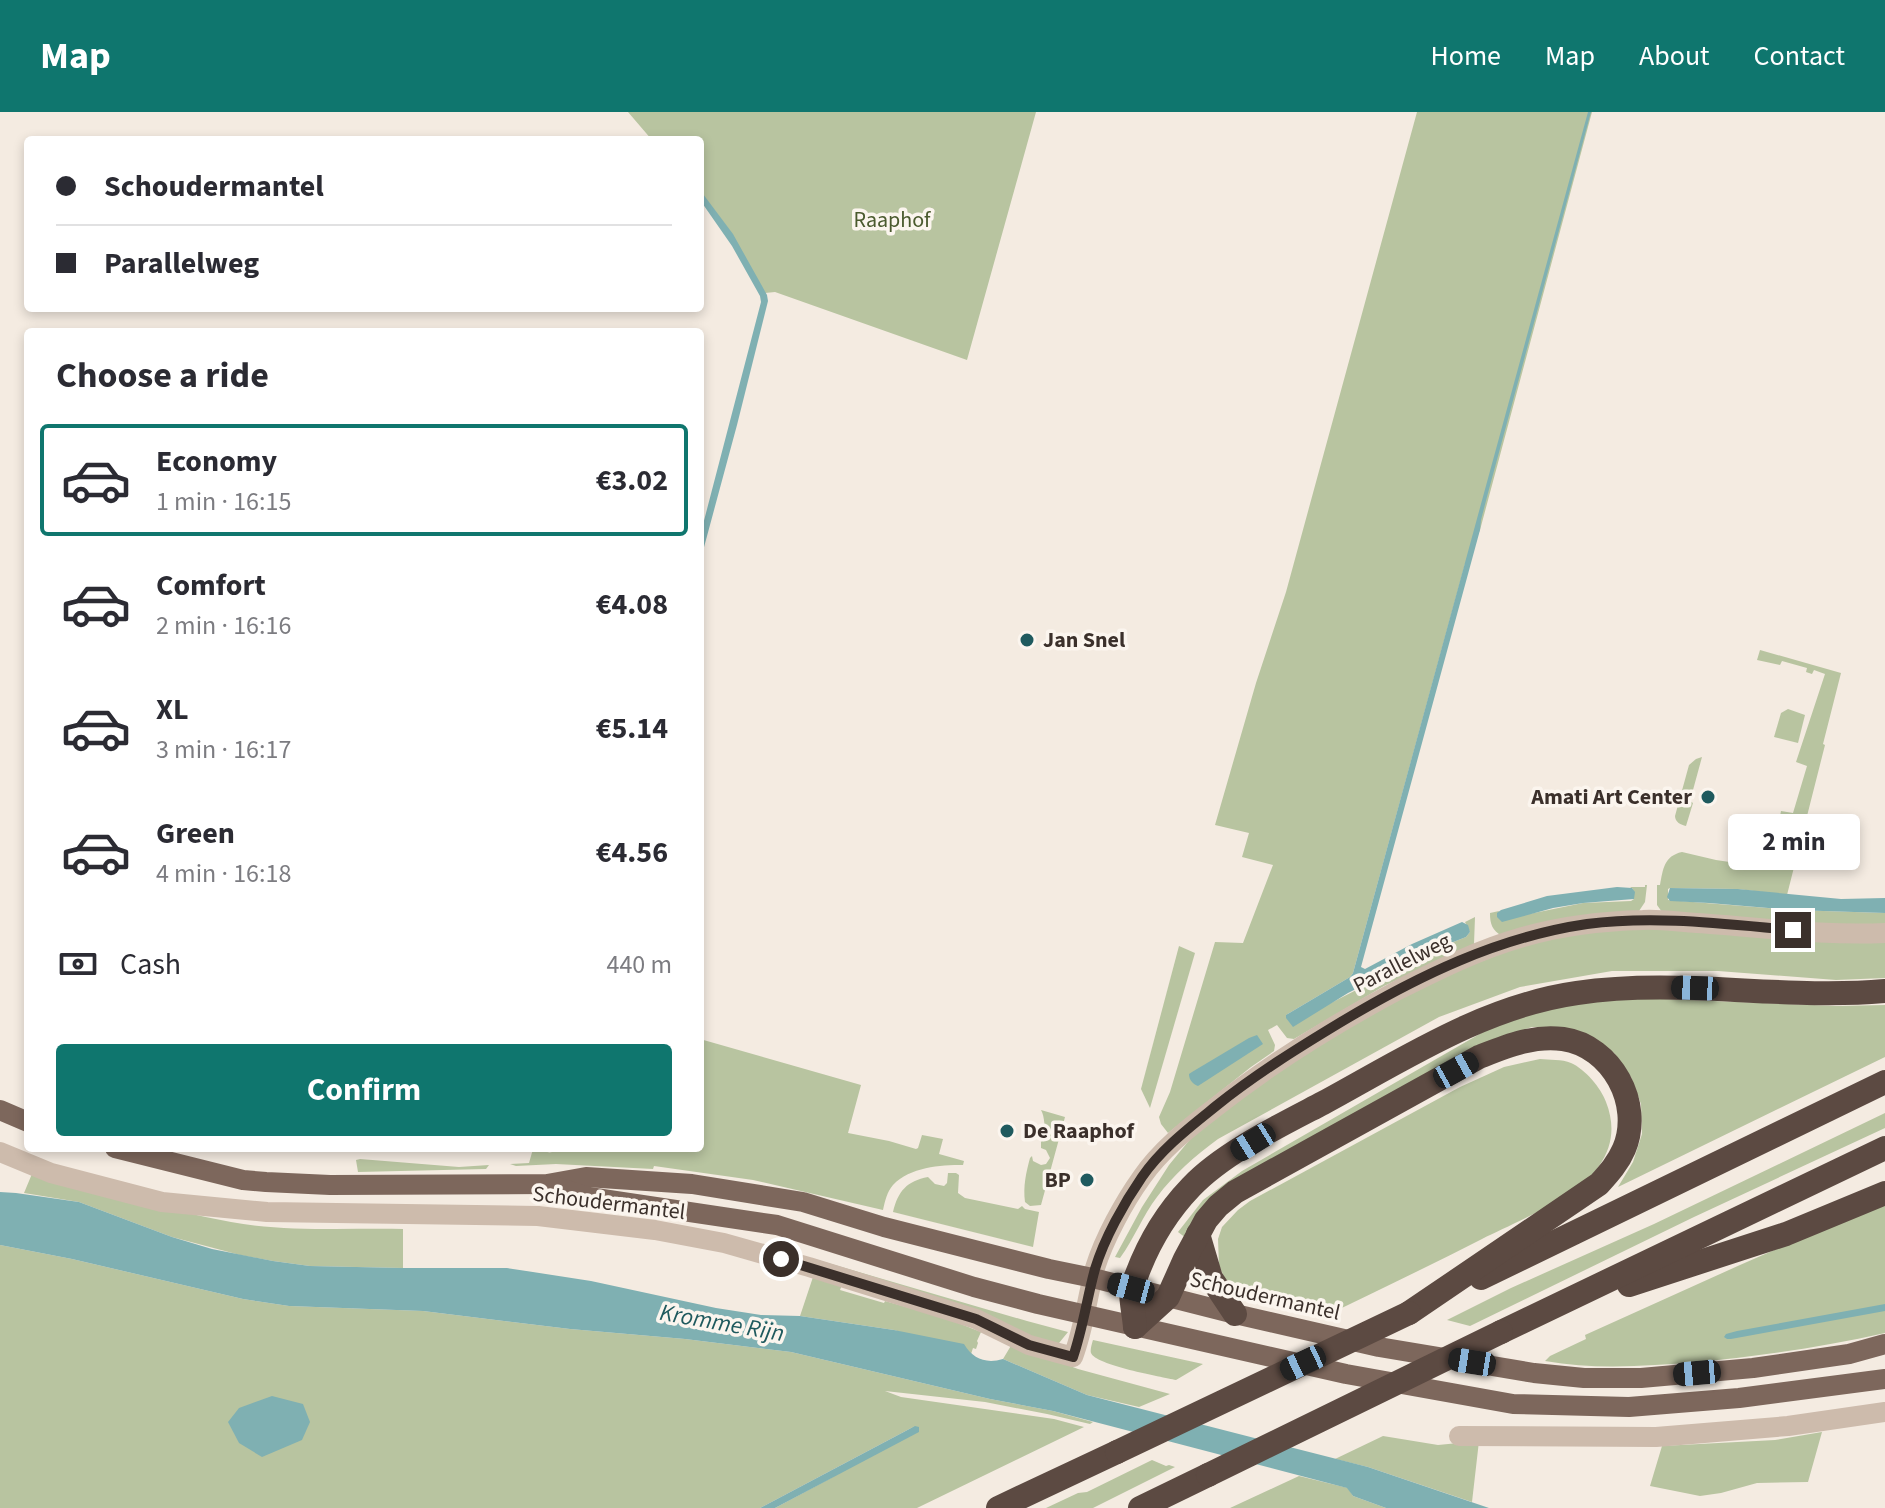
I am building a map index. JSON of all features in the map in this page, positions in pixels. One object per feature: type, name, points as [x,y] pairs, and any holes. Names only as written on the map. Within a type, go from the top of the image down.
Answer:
[{"type":"highway","points":[[1135,1327],[1131,1288],[1151,1243],[1172,1209],[1192,1186],[1214,1167],[1272,1130],[1484,1019],[1522,1005],[1575,993],[1616,989],[1885,991]]},
{"type":"highway","points":[[1135,1327],[1168,1297],[1198,1234],[1218,1206],[1235,1192],[1479,1057],[1523,1040],[1563,1039],[1582,1044],[1598,1053],[1624,1088],[1629,1110],[1625,1147],[1616,1165],[1599,1184],[1409,1313]]},
{"type":"highway","points":[[998,1508],[1885,1082]]},
{"type":"highway","points":[[1140,1508],[1885,1148]]},
{"type":"highway","points":[[1546,1311],[1786,1234],[1885,1193]]},
{"type":"highway","points":[[1198,1234],[1211,1278],[1235,1314]]},
{"type":"main road","points":[[0,1110],[24,1120]]},
{"type":"main road","name":"Schoudermantel","points":[[131,1152],[243,1180],[266,1182],[330,1185],[547,1184],[586,1177],[692,1184],[803,1202],[884,1227],[1049,1269],[1379,1347],[1534,1373],[1584,1378],[1641,1378],[1753,1368],[1849,1354],[1885,1344]]},
{"type":"main road","name":"Schoudermantel","points":[[547,1184],[589,1197],[777,1225],[974,1287],[1135,1327],[1346,1374],[1513,1404],[1629,1407],[1739,1398],[1885,1379]]},
{"type":"street","name":"Parallelweg","points":[[1085,1314],[1101,1252],[1143,1176],[1165,1150],[1246,1082],[1289,1053],[1373,1003],[1450,963],[1525,936],[1588,924],[1645,919],[1823,933],[1885,933]]},
{"type":"street","name":"Schoudermantel","points":[[0,1152],[51,1173],[162,1202],[267,1212],[538,1216],[655,1230],[724,1243],[976,1319],[1029,1345],[1073,1357],[1085,1314]]},
{"type":"street","points":[[266,1182],[267,1212]]},
{"type":"street","points":[[1459,1436],[1656,1437],[1788,1426],[1885,1412]]},
{"type":"green space","name":"Raaphof","points":[[628,112],[1036,112],[967,360],[775,292],[765,293],[704,203],[704,136],[649,136]]},
{"type":"green space","points":[[1417,112],[1592,112],[1480,530],[1465,564],[1353,973],[1286,1015],[1327,1005],[1438,948],[1466,937],[1470,932],[1465,922],[1475,917],[1474,944],[1384,986],[1294,1039],[1287,1038],[1277,1025],[1268,1030],[1275,1045],[1274,1051],[1168,1133],[1159,1117],[1170,1092],[1215,942],[1243,943],[1273,865],[1242,857],[1249,833],[1215,825],[1286,592]]},
{"type":"green space","points":[[1760,650],[1841,673],[1787,895],[1738,889],[1670,888],[1668,900],[1792,910],[1885,913],[1885,927],[1846,928],[1662,912],[1657,905],[1657,885],[1660,885],[1665,864],[1682,852],[1777,869],[1791,820],[1780,816],[1781,811],[1793,813],[1807,766],[1796,762],[1825,674],[1814,670],[1812,674],[1806,672],[1807,668],[1782,661],[1780,665],[1757,660]]},
{"type":"green space","points":[[1788,709],[1805,715],[1798,743],[1774,737],[1781,713]]},
{"type":"green space","points":[[1702,757],[1686,826],[1679,823],[1675,816],[1689,765]]},
{"type":"green space","points":[[1645,885],[1645,902],[1639,911],[1502,936],[1491,924],[1490,913],[1499,911],[1497,917],[1583,903],[1631,901],[1634,899],[1630,887]]},
{"type":"green space","points":[[1630,928],[1885,941],[1885,978],[1836,980],[1718,971],[1612,971],[1520,987],[1439,1017],[1218,1139],[1170,1181],[1152,1204],[1120,1258],[1115,1257],[1169,1165],[1196,1132],[1302,1054],[1431,981],[1521,946],[1576,933]]},
{"type":"green space","points":[[1179,946],[1195,953],[1150,1108],[1141,1089]]},
{"type":"green space","points":[[1615,997],[1836,1006],[1885,1005],[1885,1057],[1618,1187],[1633,1162],[1642,1134],[1641,1104],[1631,1077],[1614,1053],[1562,1027],[1532,1027],[1495,1039],[1361,1116],[1186,1238],[1178,1232],[1203,1200],[1242,1171],[1497,1024],[1529,1012]]},
{"type":"green space","points":[[704,1040],[861,1085],[848,1133],[916,1149],[922,1135],[943,1139],[939,1154],[964,1161],[963,1165],[935,1167],[908,1174],[891,1188],[883,1210],[753,1180],[654,1166],[653,1169],[510,1164],[529,1163],[532,1152],[552,1153],[550,1152],[704,1152]]},
{"type":"green space","points":[[1540,1059],[1560,1060],[1582,1070],[1600,1091],[1609,1111],[1611,1135],[1607,1151],[1599,1166],[1577,1188],[1528,1217],[1323,1317],[1241,1296],[1229,1287],[1219,1266],[1218,1239],[1222,1227],[1250,1201],[1460,1087],[1504,1067]]},
{"type":"green space","points":[[1041,1110],[1065,1117],[1041,1205],[1030,1206],[1025,1202],[1024,1190],[1030,1158],[1032,1156],[1033,1161],[1041,1165],[1050,1158],[1041,1148],[1046,1135]]},
{"type":"green space","points":[[1885,1113],[1885,1128],[1470,1326],[1447,1320],[1654,1224]]},
{"type":"green space","points":[[356,1160],[459,1167],[489,1165],[486,1169],[358,1172]]},
{"type":"green space","points":[[34,1169],[156,1205],[231,1222],[294,1228],[403,1229],[403,1268],[310,1266],[240,1255],[172,1237],[79,1202],[24,1193]]},
{"type":"green space","points":[[948,1173],[959,1175],[958,1193],[965,1198],[1018,1209],[1022,1206],[1039,1212],[1033,1247],[893,1212],[898,1198],[909,1184],[928,1177],[935,1184],[944,1186]]},
{"type":"green space","points":[[1885,1202],[1885,1333],[1838,1343],[1697,1362],[1602,1366],[1545,1361],[1586,1339],[1585,1335]]},
{"type":"green space","points":[[0,1245],[243,1299],[289,1306],[423,1311],[791,1352],[1093,1422],[1090,1424],[985,1402],[885,1391],[901,1397],[1054,1419],[1084,1427],[917,1508],[775,1508],[831,1478],[915,1426],[760,1508],[0,1508]]},
{"type":"green space","points":[[773,1247],[1068,1332],[1059,1343],[1051,1344]]},
{"type":"green space","points":[[814,1274],[842,1285],[840,1290],[948,1319],[981,1332],[976,1349],[973,1348],[971,1354],[894,1330],[800,1316]]},
{"type":"green space","points":[[1093,1340],[1203,1364],[1176,1380],[1104,1362],[1091,1353]]},
{"type":"green space","points":[[1012,1344],[1078,1369],[1170,1394],[1139,1407],[1087,1395],[1003,1359]]},
{"type":"green space","points":[[1822,1432],[1808,1482],[1757,1483],[1700,1496],[1650,1486],[1662,1446],[1775,1440]]},
{"type":"green space","points":[[1383,1436],[1438,1445],[1479,1441],[1472,1502],[1335,1459]]},
{"type":"green space","points":[[1152,1460],[1175,1467],[1093,1508],[1046,1508],[1087,1492]]},
{"type":"green space","points":[[1299,1476],[1348,1488],[1353,1496],[1386,1508],[1230,1508]]},
{"type":"water","points":[[1588,112],[1591,112],[1361,967],[1365,969],[1462,922],[1468,925],[1470,932],[1466,937],[1348,993],[1293,1027],[1286,1015],[1353,973]]},
{"type":"water","points":[[704,195],[733,234],[768,301],[704,547],[704,521],[761,302],[732,246],[704,206]]},
{"type":"water","points":[[1617,887],[1632,888],[1634,899],[1553,908],[1502,922],[1497,917],[1501,910],[1547,896]]},
{"type":"water","points":[[1670,888],[1738,889],[1841,899],[1885,898],[1885,913],[1670,901],[1667,897]]},
{"type":"water","points":[[1257,1035],[1263,1044],[1198,1086],[1192,1082],[1189,1074]]},
{"type":"water","name":"Kromme Rijn","points":[[0,1192],[79,1202],[172,1237],[212,1249],[273,1261],[310,1266],[507,1268],[591,1281],[716,1308],[761,1315],[800,1316],[964,1344],[980,1359],[1003,1359],[1087,1395],[1368,1467],[1489,1508],[1386,1508],[1353,1496],[1347,1488],[1053,1411],[791,1352],[423,1311],[289,1306],[243,1299],[0,1245]]},
{"type":"water","points":[[1885,1304],[1885,1311],[1731,1339],[1724,1337],[1737,1331]]},
{"type":"water","points":[[272,1396],[303,1404],[310,1422],[302,1440],[262,1457],[239,1443],[228,1422],[239,1408]]},
{"type":"water","points":[[915,1426],[919,1427],[919,1432],[775,1508],[760,1508]]},
{"type":"place","name":"Jan Snel","points":[[1027,640]]},
{"type":"place","name":"Amati Art Center","points":[[1708,797]]},
{"type":"place","name":"De Raaphof","points":[[1007,1131]]},
{"type":"place","name":"BP","points":[[1087,1180]]},
{"type":"route","points":[[781,1259],[976,1319],[1029,1345],[1073,1357],[1101,1252],[1143,1176],[1165,1150],[1246,1082],[1373,1003],[1450,963],[1487,949],[1525,936],[1588,924],[1645,919],[1793,930]]}]
